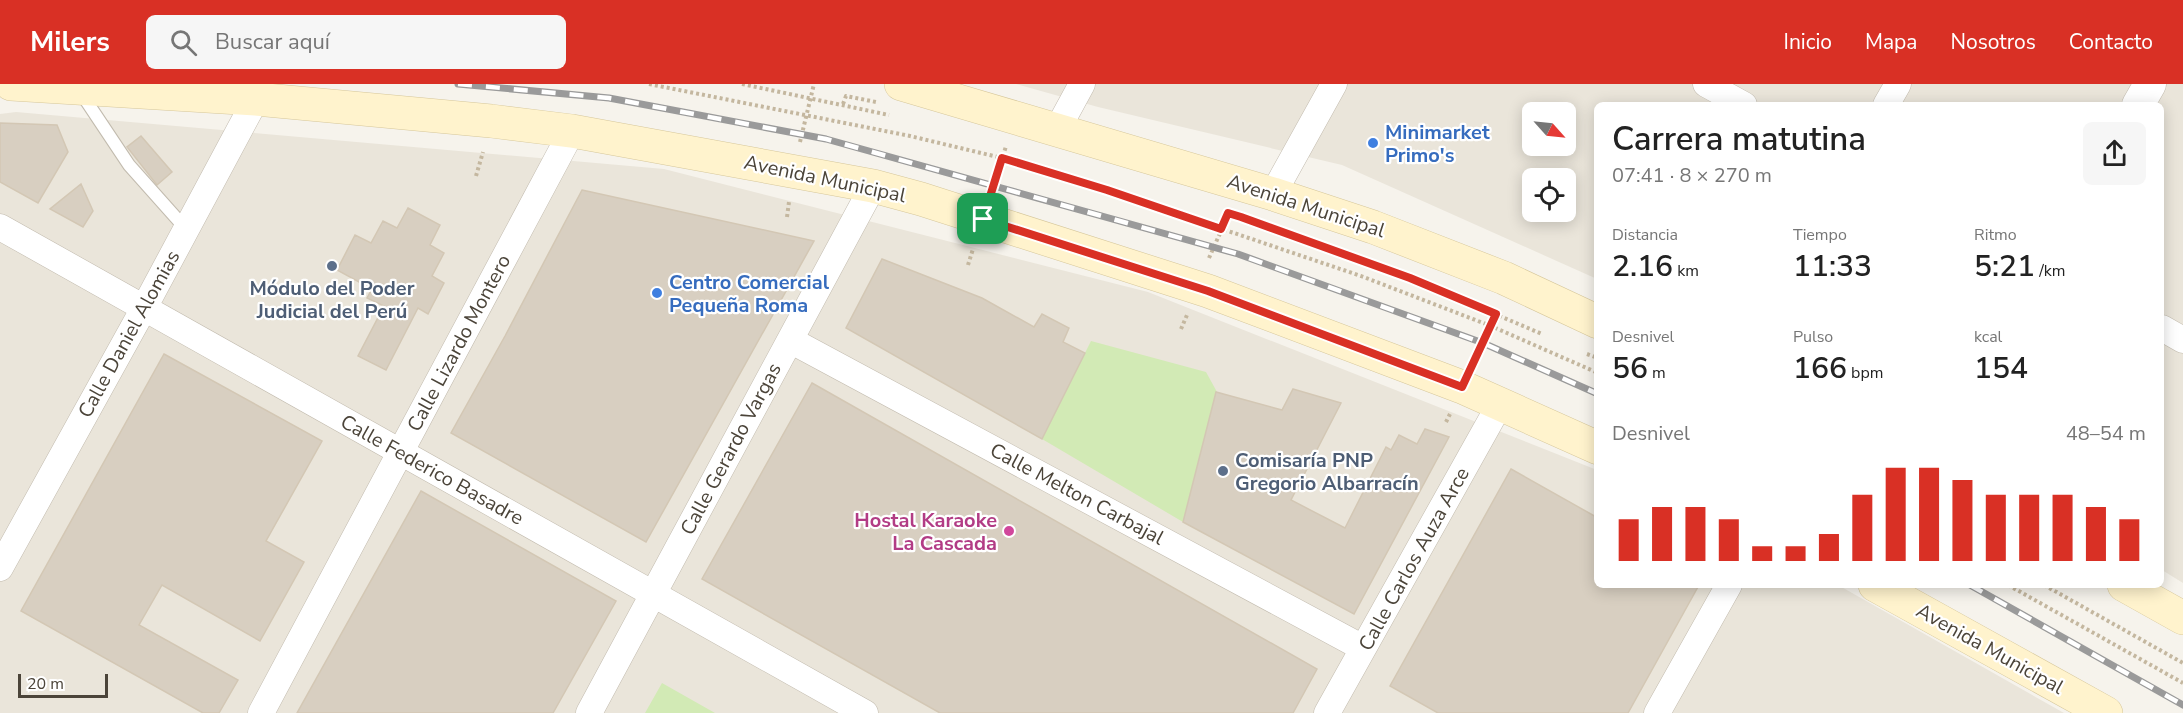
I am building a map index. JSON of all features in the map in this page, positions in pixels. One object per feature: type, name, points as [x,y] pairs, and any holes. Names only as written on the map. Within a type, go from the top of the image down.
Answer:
[{"type":"main road","name":"Avenida Municipal","points":[[11,84],[256,99],[480,120],[572,131],[873,186],[1197,288],[1462,387],[1594,446]]},
{"type":"main road","name":"Avenida Municipal","points":[[901,84],[1057,130],[1235,204],[1273,194],[1373,226],[1512,282],[1594,320]]},
{"type":"main road","name":"Avenida Municipal","points":[[1880,588],[2106,713]]},
{"type":"main road","points":[[2129,588],[2183,618]]},
{"type":"street","points":[[1057,130],[1083,84]]},
{"type":"street","points":[[1273,194],[1334,84]]},
{"type":"street","points":[[1706,84],[1739,102]]},
{"type":"street","points":[[1888,102],[1898,84]]},
{"type":"street","points":[[2140,102],[2150,84]]},
{"type":"street","name":"Calle Daniel Alomias","points":[[0,568],[144,308],[256,99]]},
{"type":"street","name":"Calle Lizardo Montero","points":[[261,713],[572,131]]},
{"type":"street","name":"Calle Gerardo Vargas","points":[[589,713],[873,186]]},
{"type":"street","name":"Calle Federico Basadre","points":[[0,227],[865,713]]},
{"type":"street","points":[[2164,329],[2183,340]]},
{"type":"street","name":"Calle Melton Carbajal","points":[[790,340],[1363,648]]},
{"type":"street","name":"Calle Carlos Auza Arce","points":[[1327,713],[1500,404]]},
{"type":"street","points":[[1657,713],[1727,588]]},
{"type":"lane","points":[[78,89],[129,165],[186,229]]},
{"type":"path","points":[[649,84],[910,136],[1002,158],[1107,190],[1360,276],[1491,326],[1594,372]]},
{"type":"path","points":[[742,84],[897,117]]},
{"type":"path","points":[[968,265],[1007,143],[1001,141]]},
{"type":"path","points":[[1181,329],[1221,229],[1235,204]]},
{"type":"path","points":[[1320,245],[1410,278],[1546,335]]},
{"type":"path","points":[[1446,422],[1512,282]]},
{"type":"path","points":[[1577,349],[1594,356]]},
{"type":"path","points":[[2013,588],[2183,683]]},
{"type":"path","points":[[2049,588],[2183,663]]},
{"type":"shaded area","points":[[1016,84],[2183,84],[2183,583],[2164,571],[2164,102],[1594,102],[1594,278],[1342,165],[1098,107]]},
{"type":"shaded area","points":[[16,112],[664,169],[1148,292],[1594,469],[1594,588],[1843,588],[2064,713],[0,713],[0,114]]},
{"type":"green space","points":[[1091,341],[1206,372],[1217,392],[1183,522],[1042,439]]},
{"type":"green space","points":[[662,683],[715,713],[645,713]]},
{"type":"building","points":[[0,123],[57,125],[68,152],[38,203],[0,182]]},
{"type":"building","points":[[141,136],[172,172],[157,185],[127,147]]},
{"type":"building","points":[[81,184],[93,211],[83,227],[50,209]]},
{"type":"building","points":[[582,190],[814,241],[646,542],[451,433]]},
{"type":"building","points":[[408,208],[440,225],[430,245],[444,253],[432,276],[444,283],[428,314],[418,308],[386,370],[358,356],[384,306],[367,298],[372,289],[337,270],[355,235],[371,243],[383,221],[397,228]]},
{"type":"building","points":[[882,259],[982,298],[1034,327],[1042,314],[1069,328],[1063,342],[1085,353],[1042,439],[846,328]]},
{"type":"building","points":[[164,354],[322,441],[266,541],[304,562],[260,641],[162,585],[139,625],[238,680],[219,713],[203,713],[21,611]]},
{"type":"building","points":[[812,383],[1317,669],[1293,713],[940,713],[702,579]]},
{"type":"building","points":[[1293,389],[1341,403],[1291,500],[1345,528],[1386,447],[1391,450],[1399,435],[1417,444],[1425,429],[1449,437],[1354,614],[1183,522],[1216,392],[1282,410]]},
{"type":"building","points":[[1511,469],[1594,516],[1594,588],[1697,588],[1628,713],[1438,713],[1390,686]]},
{"type":"building","points":[[421,491],[616,601],[553,713],[297,713]]},
{"type":"railway","points":[[458,84],[609,98],[826,139],[1238,254],[1483,343],[1594,392]]},
{"type":"railway","points":[[1975,588],[2183,705]]},
{"type":"place","name":"Minimarket Primo's","points":[[1373,143]]},
{"type":"place","name":"Módulo del Poder Judicial del Perú","points":[[332,266]]},
{"type":"place","name":"Centro Comercial Pequeña Roma","points":[[657,293]]},
{"type":"place","name":"Comisaría PNP Gregorio Albarracín","points":[[1223,471]]},
{"type":"place","name":"Hostal Karaoke La Cascada","points":[[1009,531]]},
{"type":"route","points":[[1002,158],[1107,190],[1221,229],[1228,213],[1241,217],[1410,278],[1496,314],[1462,387],[1208,291],[983,219],[1002,158]]}]
